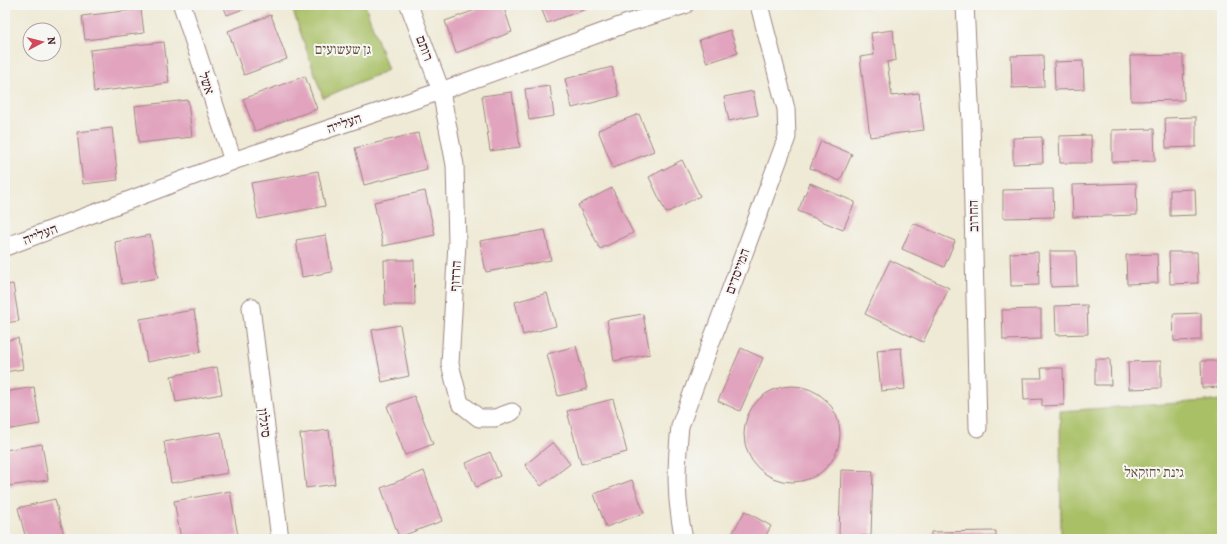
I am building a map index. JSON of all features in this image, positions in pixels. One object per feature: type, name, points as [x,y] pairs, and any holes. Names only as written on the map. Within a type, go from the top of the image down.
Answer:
[{"type":"street","name":"אשל","points":[[182,5],[233,161]]},
{"type":"street","name":"רותם","points":[[409,5],[441,91]]},
{"type":"street","name":"העלייה","points":[[5,247],[233,161],[441,91],[628,23],[685,5]]},
{"type":"street","name":"המייסדים","points":[[684,539],[680,520],[676,469],[680,426],[788,137],[786,109],[759,5]]},
{"type":"street","name":"החרוב","points":[[965,5],[971,121],[978,428]]},
{"type":"street","name":"הרדוף","points":[[441,91],[455,166],[457,229],[450,364],[460,403],[466,408],[479,418],[496,418],[512,412]]},
{"type":"street","name":"סיגלון","points":[[251,307],[280,539]]},
{"type":"green space","name":"גן שעשועים","points":[[291,5],[365,5],[388,70],[323,98]]},
{"type":"green space","name":"גינת יחזקאל","points":[[1222,400],[1222,539],[1061,539],[1060,411]]},
{"type":"building","points":[[223,5],[254,5],[227,15]]},
{"type":"building","points":[[489,5],[503,5],[512,32],[456,53],[445,21]]},
{"type":"building","points":[[540,5],[585,5],[586,9],[547,23]]},
{"type":"building","points":[[141,9],[144,33],[85,40],[82,16]]},
{"type":"building","points":[[271,15],[287,59],[244,75],[228,31]]},
{"type":"building","points":[[730,30],[738,53],[707,63],[699,40]]},
{"type":"building","points":[[893,30],[896,60],[887,62],[892,96],[919,93],[924,130],[870,137],[860,57],[874,55],[871,33]]},
{"type":"building","points":[[164,42],[169,83],[94,92],[90,50]]},
{"type":"building","points":[[1043,55],[1044,87],[1012,88],[1011,56]]},
{"type":"building","points":[[1183,55],[1184,100],[1131,101],[1130,56]]},
{"type":"building","points":[[1083,61],[1084,89],[1055,90],[1054,62]]},
{"type":"building","points":[[612,67],[619,96],[572,108],[565,79]]},
{"type":"building","points":[[305,76],[317,109],[255,131],[243,99]]},
{"type":"building","points":[[550,86],[554,116],[529,120],[525,89]]},
{"type":"building","points":[[753,91],[758,115],[729,121],[724,97]]},
{"type":"building","points":[[512,92],[520,147],[490,151],[482,96]]},
{"type":"building","points":[[188,100],[192,137],[139,143],[135,106]]},
{"type":"building","points":[[639,114],[654,151],[613,168],[598,130]]},
{"type":"building","points":[[1196,117],[1196,147],[1166,148],[1165,118]]},
{"type":"building","points":[[112,128],[118,180],[83,184],[77,132]]},
{"type":"building","points":[[1154,129],[1155,161],[1112,162],[1112,130]]},
{"type":"building","points":[[418,133],[427,169],[364,185],[355,148]]},
{"type":"building","points":[[1091,135],[1092,163],[1060,163],[1059,136]]},
{"type":"building","points":[[1042,137],[1043,163],[1013,164],[1013,138]]},
{"type":"building","points":[[821,141],[852,154],[840,181],[810,168]]},
{"type":"building","points":[[682,160],[700,196],[666,213],[649,177]]},
{"type":"building","points":[[318,171],[325,206],[258,219],[251,183]]},
{"type":"building","points":[[810,183],[855,202],[843,230],[798,211]]},
{"type":"building","points":[[1136,183],[1137,215],[1073,217],[1072,185]]},
{"type":"building","points":[[612,188],[633,233],[600,249],[578,205]]},
{"type":"building","points":[[1053,189],[1054,217],[1003,218],[1003,190]]},
{"type":"building","points":[[1195,189],[1196,215],[1170,216],[1170,190]]},
{"type":"building","points":[[425,191],[435,235],[383,246],[374,202]]},
{"type":"building","points":[[913,223],[955,241],[944,267],[902,249]]},
{"type":"building","points":[[545,230],[551,260],[486,272],[480,241]]},
{"type":"building","points":[[150,235],[158,278],[122,284],[115,242]]},
{"type":"building","points":[[326,235],[332,272],[302,277],[296,240]]},
{"type":"building","points":[[1050,251],[1076,251],[1077,286],[1051,287]]},
{"type":"building","points":[[1038,252],[1039,285],[1011,286],[1010,253]]},
{"type":"building","points":[[1169,252],[1197,252],[1198,283],[1170,284]]},
{"type":"building","points":[[1157,254],[1158,283],[1127,284],[1126,255]]},
{"type":"building","points":[[384,260],[414,260],[415,305],[385,305]]},
{"type":"building","points":[[890,260],[949,288],[923,342],[865,314]]},
{"type":"building","points":[[13,284],[19,321],[5,323],[5,285]]},
{"type":"building","points":[[547,293],[556,326],[523,335],[515,302]]},
{"type":"building","points":[[1087,305],[1088,334],[1056,335],[1055,306]]},
{"type":"building","points":[[1041,309],[1041,339],[1003,340],[1002,310]]},
{"type":"building","points":[[194,310],[201,352],[147,362],[140,319]]},
{"type":"building","points":[[1201,313],[1201,340],[1174,341],[1173,314]]},
{"type":"building","points":[[643,314],[650,354],[614,361],[607,320]]},
{"type":"building","points":[[400,325],[409,376],[382,382],[372,330]]},
{"type":"building","points":[[18,338],[23,369],[5,372],[5,341]]},
{"type":"building","points":[[576,346],[587,389],[558,396],[547,354]]},
{"type":"building","points":[[741,348],[763,358],[740,411],[718,401]]},
{"type":"building","points":[[901,348],[905,389],[881,391],[877,350]]},
{"type":"building","points":[[1095,359],[1110,359],[1111,385],[1095,385]]},
{"type":"building","points":[[1161,361],[1161,388],[1129,389],[1128,362]]},
{"type":"building","points":[[1201,361],[1221,361],[1221,387],[1202,388]]},
{"type":"building","points":[[217,367],[222,394],[176,402],[171,376]]},
{"type":"building","points":[[1041,368],[1063,368],[1064,405],[1042,406],[1042,399],[1024,400],[1023,378],[1042,378]]},
{"type":"building","points":[[792,386],[810,390],[826,400],[836,416],[840,434],[836,452],[826,468],[810,478],[792,482],[774,478],[758,468],[748,452],[744,434],[748,416],[758,400],[774,390]]},
{"type":"building","points":[[34,387],[40,424],[5,430],[5,392]]},
{"type":"building","points":[[414,396],[433,444],[405,455],[387,406]]},
{"type":"building","points":[[613,399],[627,452],[581,464],[567,411]]},
{"type":"building","points":[[329,430],[335,484],[306,488],[300,434]]},
{"type":"building","points":[[221,432],[228,473],[171,483],[164,442]]},
{"type":"building","points":[[553,442],[570,464],[541,486],[525,465]]},
{"type":"building","points":[[42,444],[48,480],[9,486],[5,464],[5,450]]},
{"type":"building","points":[[490,452],[500,476],[476,487],[466,463]]},
{"type":"building","points":[[841,470],[873,471],[871,536],[839,535]]},
{"type":"building","points":[[424,471],[442,521],[399,537],[381,488]]},
{"type":"building","points":[[632,480],[644,513],[606,527],[594,494]]},
{"type":"building","points":[[230,491],[238,536],[218,539],[181,539],[174,501]]},
{"type":"building","points":[[55,499],[65,539],[26,539],[18,508]]},
{"type":"building","points":[[745,511],[771,526],[764,539],[729,539]]},
{"type":"building","points":[[996,531],[996,539],[931,539],[931,532]]}]
